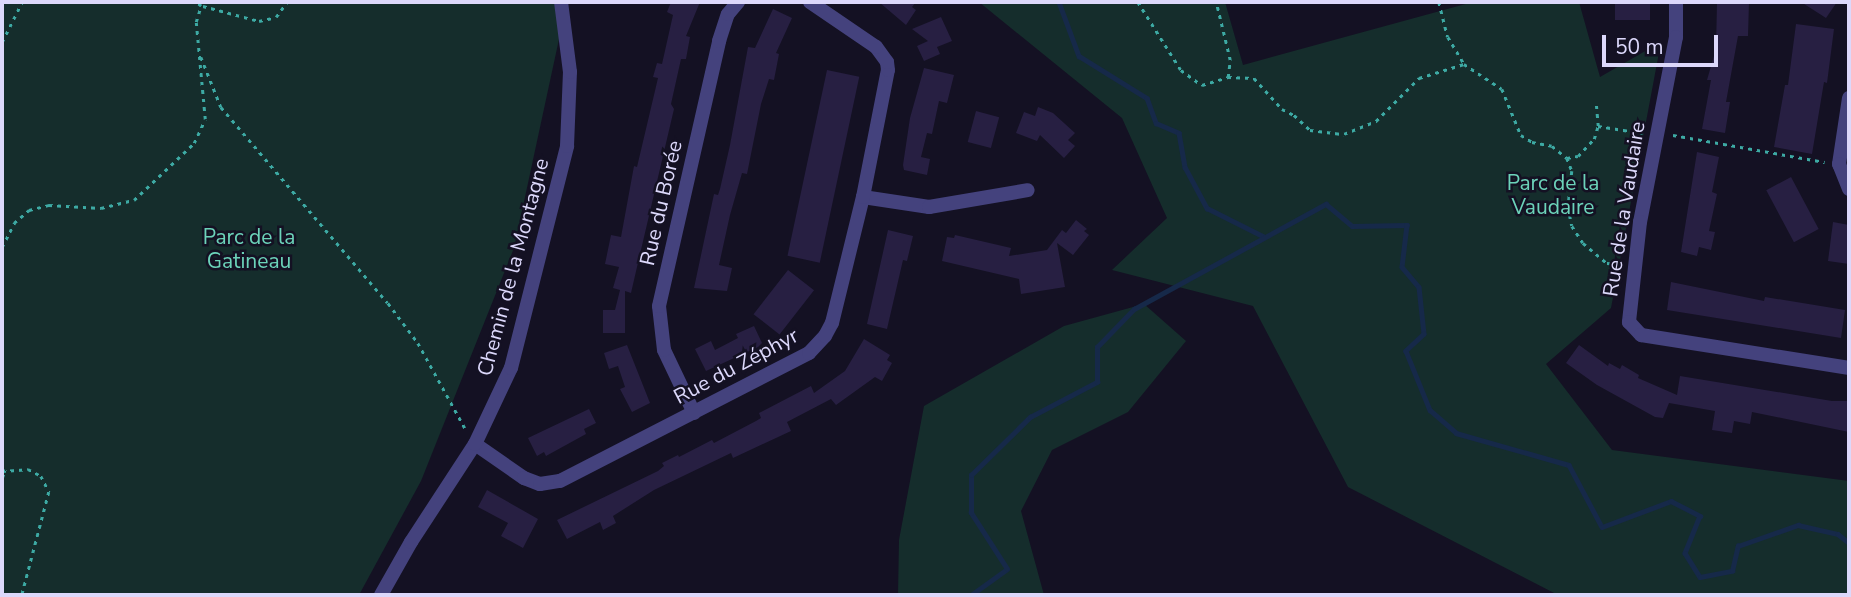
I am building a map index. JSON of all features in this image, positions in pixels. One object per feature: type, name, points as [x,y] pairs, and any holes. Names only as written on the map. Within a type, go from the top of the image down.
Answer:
[{"type":"street","name":"Chemin de la Montagne","points":[[381,595],[474,444],[511,368],[563,167],[570,110],[561,2]]},
{"type":"street","name":"Rue du Borée","points":[[694,413],[664,350],[659,306],[719,41],[728,15],[738,2]]},
{"type":"street","name":"Rue du Zéphyr","points":[[474,444],[524,478],[550,484],[809,353],[825,336],[832,323],[863,197],[888,79],[887,62],[876,47],[810,2]]},
{"type":"street","name":"Rue de la Vaudaire","points":[[1676,2],[1675,37],[1633,268],[1629,322],[1641,335],[1849,368]]},
{"type":"street","points":[[1849,98],[1839,164],[1849,189]]},
{"type":"street","points":[[863,197],[929,207],[1028,190]]},
{"type":"path","points":[[2,43],[22,2]]},
{"type":"path","points":[[196,2],[201,6],[259,21],[276,17],[287,2]]},
{"type":"path","points":[[1138,2],[1181,70],[1202,85],[1228,77],[1254,78],[1282,109],[1294,115],[1310,130],[1344,134],[1376,121],[1419,78],[1464,64]]},
{"type":"path","points":[[1216,2],[1230,60],[1228,77]]},
{"type":"path","points":[[1439,2],[1448,37],[1464,64],[1502,89],[1521,135],[1532,142],[1552,146],[1567,158],[1572,171],[1568,207],[1572,226],[1583,243],[1607,262],[1633,268]]},
{"type":"path","points":[[2,247],[14,223],[29,210],[49,205],[101,208],[120,205],[150,187],[194,143],[205,119],[196,22],[201,6]]},
{"type":"path","points":[[201,57],[221,107],[388,303],[418,343],[474,444]]},
{"type":"path","points":[[1567,158],[1578,156],[1587,148],[1598,126],[1596,104]]},
{"type":"path","points":[[1598,126],[1673,135],[1839,164]]},
{"type":"path","points":[[2,478],[3,470],[28,469],[41,476],[49,492],[22,595]]},
{"type":"green space","name":"Parc de la Gatineau","points":[[2,2],[567,2],[514,248],[421,481],[359,595],[2,595]]},
{"type":"green space","name":"Parc de la Vaudaire","points":[[979,2],[1225,2],[1243,65],[1473,2],[1579,2],[1600,77],[1661,42],[1611,308],[1546,364],[1612,450],[1849,481],[1849,595],[1558,595],[1348,487],[1253,306],[1112,270],[1167,218],[1122,118]]},
{"type":"green space","points":[[1144,304],[1186,341],[1128,412],[1052,450],[1021,511],[1044,595],[898,595],[899,540],[924,406],[1064,326]]},
{"type":"building","points":[[671,2],[700,2],[686,36],[690,37],[686,59],[681,59],[671,104],[674,109],[631,293],[625,291],[625,333],[603,333],[603,310],[615,310],[620,290],[613,288],[619,267],[605,264],[611,235],[621,237],[634,166],[637,167],[658,78],[653,77],[657,63],[662,64],[673,15],[667,12]]},
{"type":"building","points":[[879,2],[916,2],[912,7],[916,10],[906,25]]},
{"type":"building","points":[[1615,2],[1650,2],[1650,20],[1615,20]]},
{"type":"building","points":[[1717,2],[1749,2],[1748,36],[1738,36],[1726,102],[1730,102],[1725,133],[1702,129],[1711,80],[1707,80],[1716,49]]},
{"type":"building","points":[[1801,2],[1837,2],[1826,18]]},
{"type":"building","points":[[773,9],[792,18],[776,53],[779,54],[774,80],[769,79],[761,104],[747,174],[742,173],[730,215],[719,265],[732,268],[727,291],[694,288],[714,194],[718,195],[720,189],[730,145],[748,47],[755,48]]},
{"type":"building","points":[[941,17],[952,41],[937,47],[940,54],[924,61],[917,46],[928,41],[912,29]]},
{"type":"building","points":[[1796,24],[1834,29],[1827,83],[1824,82],[1812,154],[1774,147],[1785,85],[1788,85]]},
{"type":"building","points":[[924,68],[954,75],[947,103],[939,101],[932,134],[927,133],[921,157],[930,159],[927,175],[904,170],[903,165],[910,118]]},
{"type":"building","points":[[827,70],[859,77],[820,263],[787,256]]},
{"type":"building","points":[[1038,107],[1053,113],[1075,133],[1068,140],[1075,146],[1064,158],[1040,135],[1037,141],[1016,133],[1024,112],[1035,116]]},
{"type":"building","points":[[976,111],[999,117],[991,148],[968,142]]},
{"type":"building","points":[[1697,152],[1719,157],[1712,192],[1717,194],[1709,231],[1715,232],[1711,250],[1699,247],[1697,256],[1681,252]]},
{"type":"building","points":[[1791,177],[1819,229],[1794,242],[1766,190]]},
{"type":"building","points":[[1076,220],[1087,229],[1084,231],[1089,235],[1073,255],[1057,243],[1065,287],[1021,294],[1019,279],[942,261],[947,237],[954,238],[955,235],[1011,248],[1009,256],[1047,250],[1062,230],[1066,233]]},
{"type":"building","points":[[1833,222],[1849,225],[1849,264],[1828,261]]},
{"type":"building","points":[[888,230],[913,236],[907,261],[903,260],[887,329],[867,324]]},
{"type":"building","points":[[788,270],[814,290],[780,334],[754,314]]},
{"type":"building","points":[[1671,282],[1764,301],[1765,297],[1845,310],[1841,338],[1667,310]]},
{"type":"building","points":[[754,326],[762,343],[758,347],[706,371],[695,349],[711,341],[715,350],[738,338],[736,334]]},
{"type":"building","points":[[864,339],[890,355],[887,360],[892,363],[882,381],[875,377],[836,405],[831,399],[787,422],[791,431],[733,458],[731,453],[654,490],[613,516],[616,523],[603,530],[600,522],[567,539],[557,520],[658,471],[664,466],[662,463],[678,455],[679,457],[712,440],[714,443],[756,421],[761,418],[759,413],[811,386],[814,393],[845,371]]},
{"type":"building","points":[[627,345],[650,403],[632,412],[620,389],[625,387],[618,366],[609,369],[604,353]]},
{"type":"building","points":[[1579,345],[1608,366],[1609,363],[1620,369],[1622,365],[1639,375],[1638,378],[1677,395],[1680,376],[1832,401],[1849,401],[1849,432],[1752,412],[1750,424],[1734,421],[1732,433],[1712,430],[1715,411],[1669,403],[1663,418],[1655,417],[1597,385],[1566,363]]},
{"type":"building","points":[[589,409],[596,423],[584,429],[586,434],[546,456],[544,452],[537,456],[528,438]]},
{"type":"building","points":[[487,490],[538,519],[523,548],[501,536],[508,523],[478,507]]},
{"type":"waterway","points":[[1059,2],[1079,56],[1147,98],[1156,123],[1179,133],[1185,167],[1207,208],[1263,236]]},
{"type":"waterway","points":[[971,595],[1007,569],[971,513],[971,475],[1030,417],[1097,382],[1097,347],[1134,309],[1326,204],[1352,226],[1407,225],[1402,267],[1419,287],[1424,334],[1406,351],[1430,410],[1456,433],[1569,465],[1602,527],[1671,501],[1700,516],[1685,553],[1700,577],[1732,571],[1738,546],[1798,525],[1838,534],[1849,543]]}]
